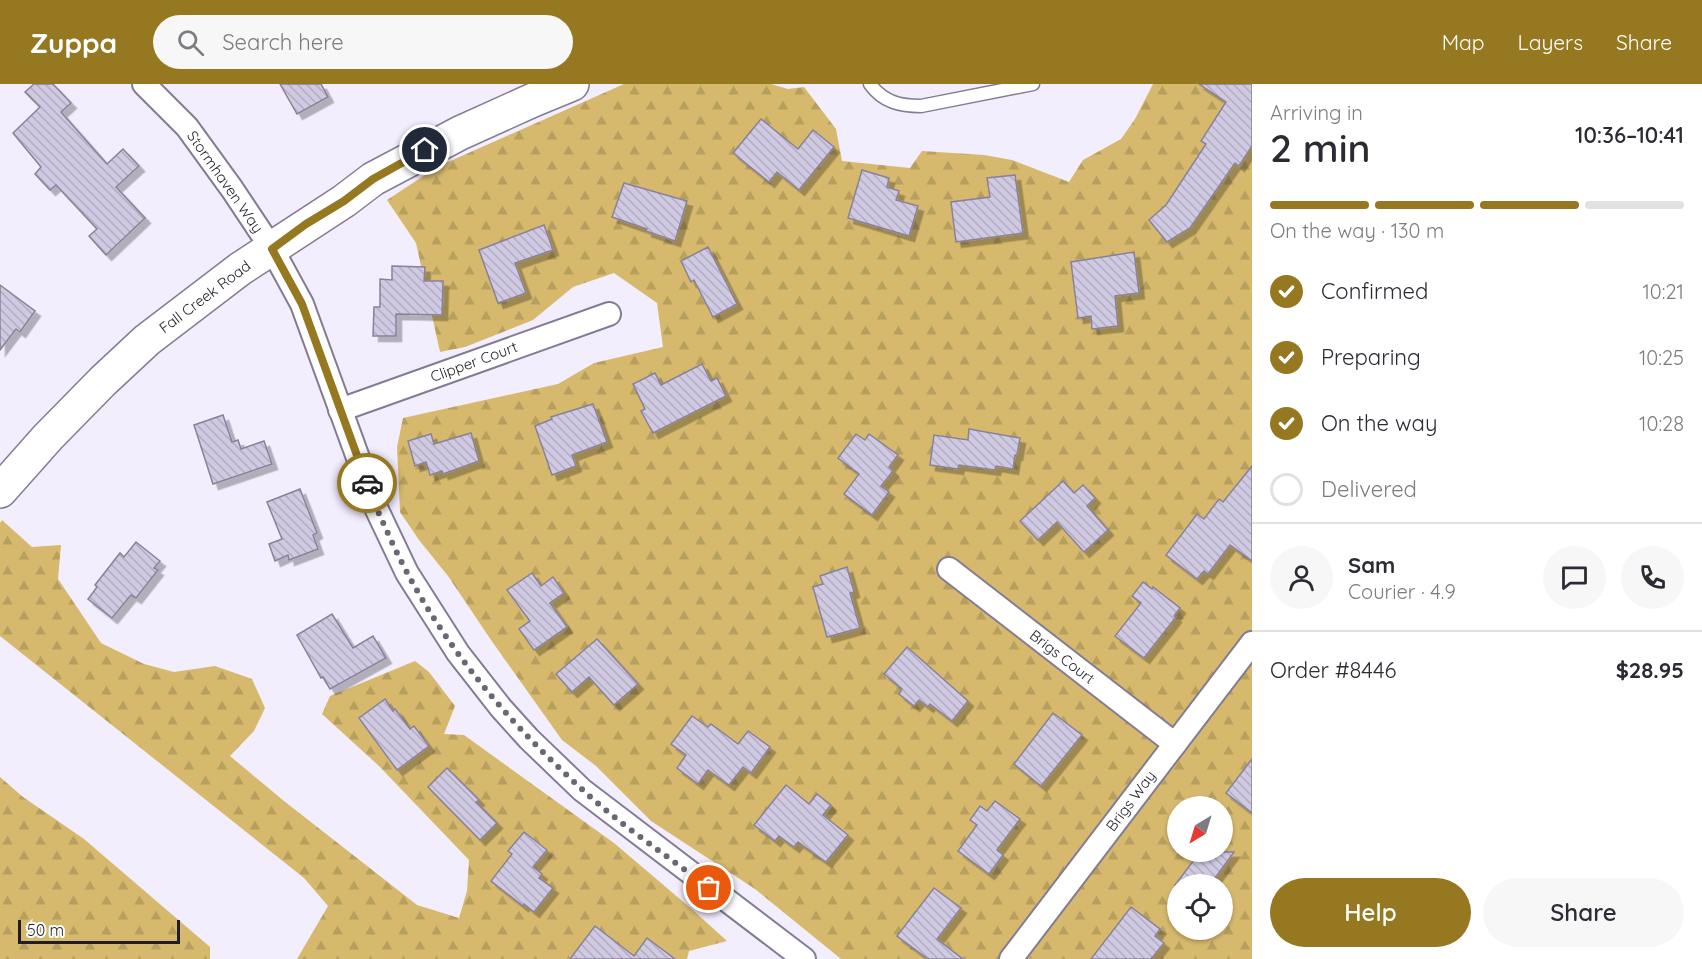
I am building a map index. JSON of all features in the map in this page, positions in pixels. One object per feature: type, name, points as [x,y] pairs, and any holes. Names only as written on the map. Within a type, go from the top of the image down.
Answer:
[{"type":"main road","name":"Fall Creek Road","points":[[5,476],[147,340],[215,287],[373,179],[460,133],[557,87]]},
{"type":"street","name":"Stormhaven Way","points":[[144,84],[187,127],[272,249],[302,304],[371,495],[407,573],[458,653],[501,708],[529,739],[582,790],[804,959]]},
{"type":"street","name":"Clipper Court","points":[[340,410],[609,314]]},
{"type":"street","name":"Brigs Court","points":[[949,569],[1175,744]]},
{"type":"street","name":"Brigs Way","points":[[1011,959],[1252,643]]},
{"type":"lane","points":[[870,84],[888,100],[902,106],[921,106],[1033,84]]},
{"type":"green space","points":[[624,84],[771,84],[788,89],[804,87],[836,129],[842,161],[910,168],[922,151],[984,155],[1012,160],[1069,182],[1083,160],[1121,139],[1135,119],[1153,84],[1252,84],[1252,959],[841,959],[755,889],[651,821],[596,766],[562,740],[448,576],[419,540],[400,512],[397,447],[403,418],[558,384],[594,363],[663,347],[657,303],[614,273],[573,287],[533,320],[465,347],[440,352],[416,243],[387,200],[437,167]]},
{"type":"green space","points":[[2,520],[32,547],[61,545],[58,579],[101,643],[144,664],[174,672],[215,666],[252,679],[265,708],[254,731],[230,756],[417,905],[459,918],[467,891],[469,860],[379,766],[322,714],[330,696],[415,661],[429,672],[455,706],[444,734],[464,735],[614,843],[727,941],[689,951],[687,959],[297,959],[328,906],[304,878],[0,636],[0,523]]},
{"type":"green space","points":[[0,777],[23,797],[84,839],[210,947],[210,959],[0,959]]},
{"type":"building","points":[[34,84],[53,84],[71,103],[61,112],[107,164],[123,149],[139,166],[116,187],[145,218],[106,255],[89,236],[97,229],[56,185],[50,190],[35,174],[41,167],[13,133],[40,107],[25,92]]},
{"type":"building","points":[[280,84],[321,84],[328,97],[297,114]]},
{"type":"building","points":[[1199,84],[1252,84],[1252,146],[1239,166],[1235,163],[1190,228],[1167,242],[1149,220],[1166,205],[1206,144],[1201,141],[1226,102]]},
{"type":"building","points":[[761,119],[798,149],[813,130],[834,147],[799,190],[777,172],[769,182],[733,153]]},
{"type":"building","points":[[862,170],[889,178],[887,187],[899,191],[896,200],[918,206],[909,236],[848,218]]},
{"type":"building","points":[[1015,175],[1023,233],[956,242],[951,202],[990,197],[987,178]]},
{"type":"building","points":[[624,183],[687,201],[675,241],[612,217]]},
{"type":"building","points":[[544,225],[553,250],[515,263],[526,293],[498,303],[479,250]]},
{"type":"building","points":[[708,247],[737,304],[713,317],[694,280],[691,282],[681,261]]},
{"type":"building","points":[[1134,252],[1139,293],[1115,296],[1118,326],[1092,329],[1091,316],[1078,318],[1071,262]]},
{"type":"building","points":[[392,266],[425,267],[424,281],[443,281],[442,315],[396,314],[396,336],[373,336],[374,307],[380,307],[380,279],[392,280]]},
{"type":"building","points":[[0,285],[35,311],[20,332],[16,329],[0,350]]},
{"type":"building","points":[[702,364],[711,381],[717,378],[726,396],[653,433],[641,411],[645,409],[633,384],[655,373],[661,385]]},
{"type":"building","points":[[593,404],[607,442],[572,455],[576,466],[552,475],[535,426],[552,419],[551,417]]},
{"type":"building","points":[[223,415],[232,442],[238,440],[241,449],[264,441],[272,464],[213,484],[194,425]]},
{"type":"building","points":[[969,429],[1020,438],[1013,469],[996,466],[995,470],[959,465],[958,469],[930,465],[934,435],[968,440]]},
{"type":"building","points":[[471,433],[479,461],[443,474],[442,471],[430,475],[426,462],[415,466],[408,441],[431,434],[434,444]]},
{"type":"building","points":[[856,434],[865,440],[869,434],[898,455],[889,467],[893,471],[881,486],[889,492],[872,515],[844,494],[859,474],[838,458]]},
{"type":"building","points":[[1252,466],[1252,561],[1230,545],[1208,574],[1204,571],[1197,579],[1166,555],[1197,514],[1204,519],[1219,499],[1223,502]]},
{"type":"building","points":[[1063,481],[1074,493],[1083,485],[1095,498],[1087,506],[1108,530],[1084,552],[1057,522],[1038,540],[1020,521]]},
{"type":"building","points":[[300,489],[317,533],[313,535],[318,549],[289,560],[288,555],[275,561],[269,544],[282,539],[267,502]]},
{"type":"building","points":[[136,542],[160,561],[154,568],[158,570],[136,598],[131,595],[112,618],[88,599],[97,587],[95,585],[120,553],[124,557]]},
{"type":"building","points":[[847,567],[854,592],[850,593],[860,628],[827,637],[813,587],[823,584],[820,576]]},
{"type":"building","points":[[532,573],[541,586],[553,577],[564,593],[550,603],[567,627],[534,650],[519,629],[530,621],[507,590]]},
{"type":"building","points":[[1143,582],[1180,608],[1174,616],[1176,617],[1144,658],[1115,636],[1141,603],[1132,596]]},
{"type":"building","points":[[332,614],[353,648],[373,636],[386,658],[330,689],[323,677],[321,678],[297,635]]},
{"type":"building","points":[[597,639],[638,684],[614,705],[589,677],[572,692],[556,674]]},
{"type":"building","points":[[907,647],[968,701],[952,721],[930,704],[928,707],[919,700],[914,706],[899,694],[902,689],[884,674]]},
{"type":"building","points":[[385,699],[410,729],[414,726],[429,746],[397,770],[359,718]]},
{"type":"building","points":[[1053,713],[1082,735],[1041,786],[1014,764]]},
{"type":"building","points":[[692,716],[708,727],[711,724],[738,744],[748,731],[770,747],[751,773],[743,767],[729,785],[708,770],[698,784],[677,768],[686,755],[671,744]]},
{"type":"building","points":[[1252,759],[1252,813],[1233,796],[1226,793]]},
{"type":"building","points":[[447,768],[479,800],[476,802],[497,823],[480,840],[428,787]]},
{"type":"building","points":[[786,785],[809,804],[817,794],[831,805],[823,815],[848,835],[826,862],[798,842],[794,847],[779,836],[775,841],[754,825]]},
{"type":"building","points":[[995,801],[1020,819],[997,850],[1003,855],[989,874],[958,851],[977,825],[970,820],[980,806],[987,811]]},
{"type":"building","points":[[524,832],[547,850],[533,867],[542,874],[539,878],[553,888],[534,912],[491,881],[512,854],[508,851]]},
{"type":"building","points":[[1192,862],[1227,862],[1218,874],[1183,874]]},
{"type":"building","points":[[934,888],[961,908],[937,939],[963,959],[928,959],[897,936]]},
{"type":"building","points":[[1131,907],[1160,929],[1155,936],[1164,943],[1151,959],[1091,959]]},
{"type":"building","points":[[595,926],[634,956],[647,938],[675,959],[570,959]]},
{"type":"way so far","points":[[367,483],[414,585],[458,653],[501,708],[529,739],[582,790],[709,888]]},
{"type":"route","points":[[367,483],[302,304],[272,249],[373,179],[425,150]]}]
